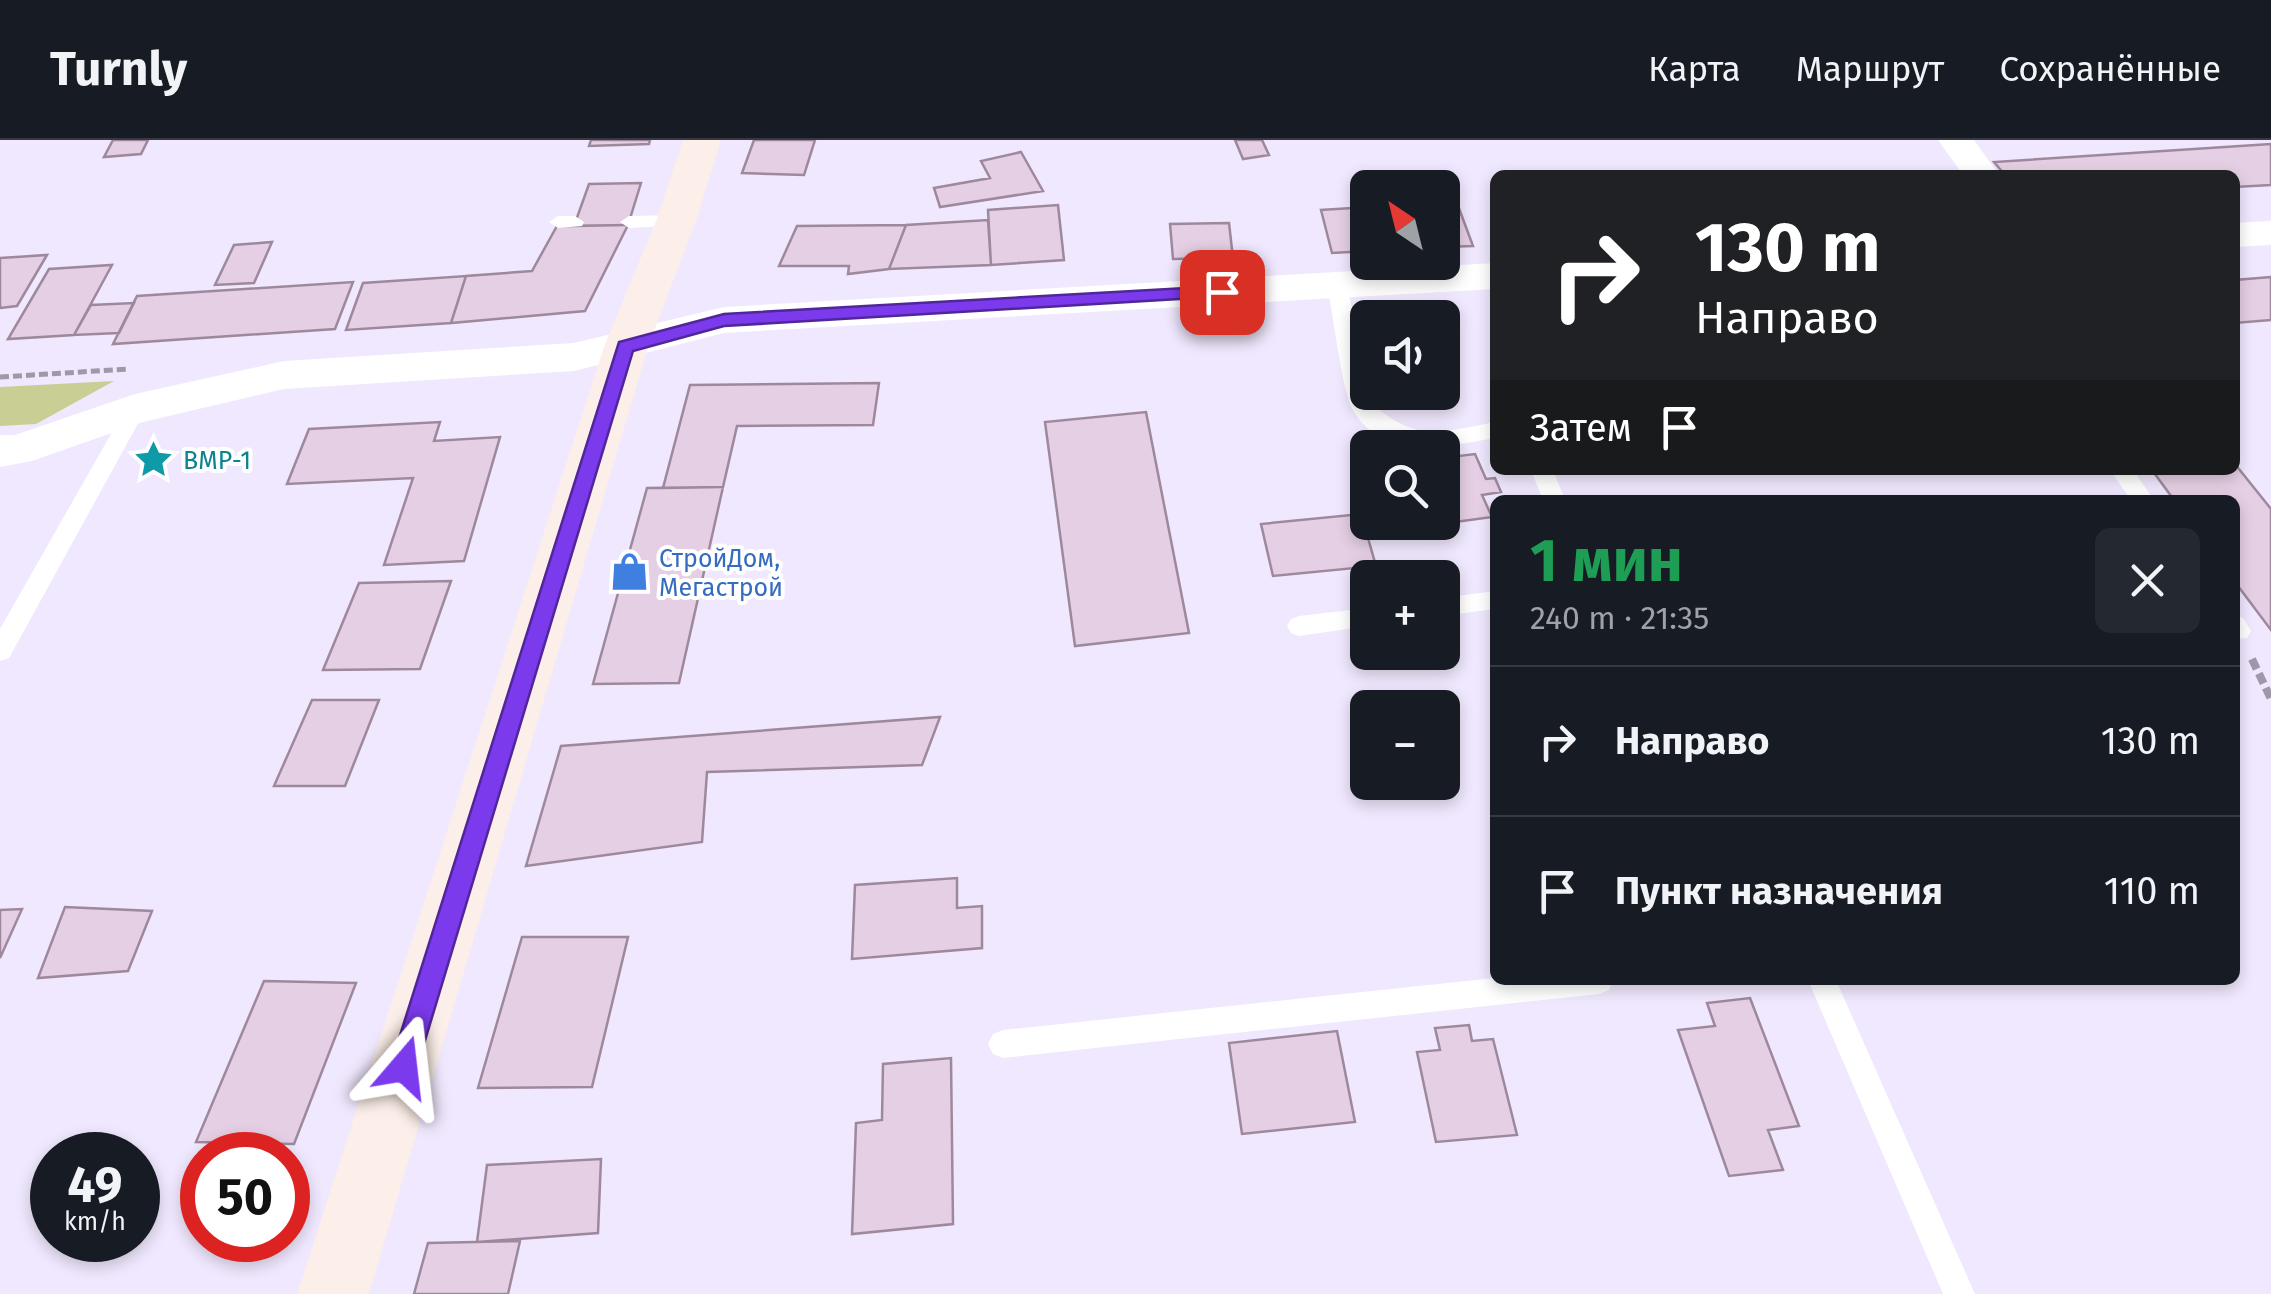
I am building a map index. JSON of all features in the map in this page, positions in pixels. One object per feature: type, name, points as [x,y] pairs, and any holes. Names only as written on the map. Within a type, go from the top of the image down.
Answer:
[{"type":"main road","points":[[333,1294],[626,347],[652,221],[702,140]]},
{"type":"street","points":[[1956,140],[1978,170]]},
{"type":"street","points":[[2240,235],[2271,233]]},
{"type":"street","points":[[0,452],[17,450],[135,409],[284,375],[574,358],[724,320],[1490,276]]},
{"type":"lane","points":[[1337,285],[1362,406],[1374,420],[1404,440],[1426,442],[1490,431]]},
{"type":"lane","points":[[0,651],[135,409]]},
{"type":"lane","points":[[1460,605],[1490,601]]},
{"type":"lane","points":[[1299,626],[1350,619]]},
{"type":"lane","points":[[1004,1044],[1553,985]]},
{"type":"lane","points":[[1824,985],[1959,1294]]},
{"type":"path","points":[[2240,634],[2271,700]]},
{"type":"green space","points":[[114,381],[36,424],[0,426],[0,387]]},
{"type":"building","points":[[113,140],[148,140],[141,154],[104,157]]},
{"type":"building","points":[[591,140],[650,140],[649,144],[589,146]]},
{"type":"building","points":[[754,140],[815,140],[804,175],[742,173]]},
{"type":"building","points":[[1235,140],[1262,140],[1269,155],[1243,159]]},
{"type":"building","points":[[2271,144],[2271,185],[2240,187],[2240,170],[2001,170],[1994,162]]},
{"type":"building","points":[[1021,152],[1043,191],[940,207],[934,188],[990,178],[981,161]]},
{"type":"building","points":[[641,183],[628,225],[574,226],[589,184]]},
{"type":"building","points":[[1058,205],[1064,260],[991,265],[988,210]]},
{"type":"building","points":[[1350,208],[1350,252],[1332,253],[1321,210]]},
{"type":"building","points":[[1460,211],[1473,246],[1460,246]]},
{"type":"building","points":[[988,220],[991,265],[889,269],[906,225]]},
{"type":"building","points":[[1229,223],[1233,258],[1173,259],[1170,224]]},
{"type":"building","points":[[628,225],[585,311],[451,323],[466,276],[532,271],[557,226]]},
{"type":"building","points":[[906,225],[889,269],[848,274],[849,266],[779,266],[797,226]]},
{"type":"building","points":[[272,242],[254,283],[215,285],[234,245]]},
{"type":"building","points":[[47,255],[17,306],[0,308],[0,258]]},
{"type":"building","points":[[112,265],[74,335],[8,339],[49,269]]},
{"type":"building","points":[[466,276],[451,323],[346,330],[363,283]]},
{"type":"building","points":[[2271,277],[2271,320],[2240,323],[2240,280]]},
{"type":"building","points":[[353,282],[335,329],[113,344],[137,296]]},
{"type":"building","points":[[134,303],[119,333],[74,335],[91,305]]},
{"type":"building","points":[[879,383],[873,425],[737,426],[723,487],[663,488],[690,385]]},
{"type":"building","points":[[1146,412],[1189,633],[1075,646],[1045,422]]},
{"type":"building","points":[[440,422],[434,441],[500,437],[464,561],[384,565],[413,478],[287,484],[309,429]]},
{"type":"building","points":[[1475,454],[1486,479],[1495,478],[1501,492],[1482,495],[1490,517],[1460,521],[1460,456]]},
{"type":"building","points":[[2240,470],[2271,509],[2271,630],[2240,589],[2240,495],[2170,495],[2156,475],[2240,475]]},
{"type":"building","points":[[723,487],[679,683],[593,684],[647,488]]},
{"type":"building","points":[[1350,515],[1350,540],[1368,540],[1374,560],[1350,560],[1350,569],[1273,576],[1261,524]]},
{"type":"building","points":[[451,581],[420,669],[323,670],[359,583]]},
{"type":"building","points":[[312,700],[379,700],[345,786],[274,786]]},
{"type":"building","points":[[940,717],[922,765],[707,772],[702,842],[526,866],[561,746]]},
{"type":"building","points":[[957,878],[957,908],[982,906],[982,948],[852,959],[855,885]]},
{"type":"building","points":[[65,907],[152,911],[128,971],[38,978]]},
{"type":"building","points":[[22,909],[0,958],[0,910]]},
{"type":"building","points":[[522,937],[628,937],[592,1087],[478,1088]]},
{"type":"building","points":[[264,981],[356,983],[299,1132],[200,1132]]},
{"type":"building","points":[[1750,998],[1799,1126],[1768,1130],[1783,1170],[1729,1176],[1678,1030],[1715,1026],[1707,1003]]},
{"type":"building","points":[[1469,1025],[1472,1041],[1493,1039],[1517,1135],[1436,1142],[1417,1052],[1440,1050],[1435,1028]]},
{"type":"building","points":[[1337,1031],[1355,1122],[1242,1134],[1229,1043]]},
{"type":"building","points":[[951,1058],[953,1224],[852,1234],[856,1123],[882,1120],[883,1064]]},
{"type":"building","points":[[601,1159],[598,1233],[477,1242],[487,1165]]},
{"type":"building","points":[[520,1241],[508,1294],[414,1294],[428,1243]]},
{"type":"place","name":"BMP-1","points":[[153,460]]},
{"type":"place","name":"СтройДом, Мегастрой","points":[[629,572]]},
{"type":"route","points":[[404,1067],[626,347],[724,320],[1222,292]]}]
